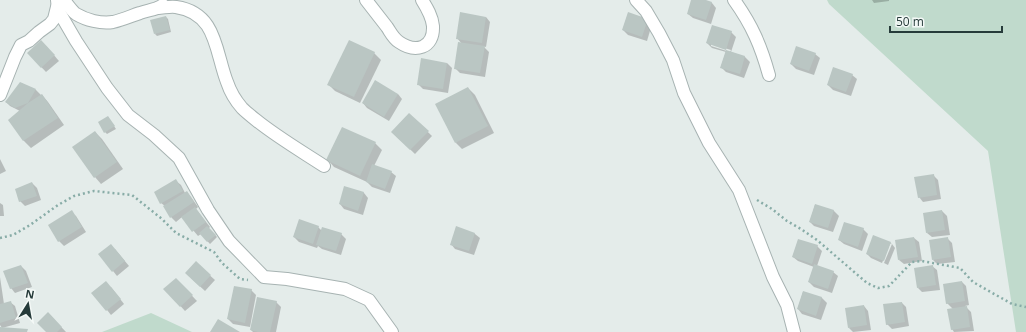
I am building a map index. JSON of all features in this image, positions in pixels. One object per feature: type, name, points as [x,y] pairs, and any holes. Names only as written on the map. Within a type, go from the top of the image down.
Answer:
[{"type":"street","points":[[158,8],[171,0]]},
{"type":"street","points":[[366,0],[397,41],[407,47],[412,48],[418,48],[425,45],[429,42],[432,35],[433,26],[431,16],[422,0]]},
{"type":"street","points":[[636,0],[646,11],[659,33],[673,60],[684,93],[709,143],[739,190],[773,277],[787,305],[794,332]]},
{"type":"street","points":[[734,0],[746,16],[756,36],[769,76]]},
{"type":"street","points":[[59,2],[76,14],[101,22],[120,20],[158,8],[175,6],[192,11],[201,18],[213,35],[226,81],[232,95],[242,108],[268,130],[324,166]]},
{"type":"street","points":[[0,94],[14,57],[22,45],[50,24],[54,19],[59,2]]},
{"type":"street","points":[[59,2],[58,10],[76,41],[107,88],[128,115],[154,135],[179,158],[208,210],[229,241],[264,276],[345,289],[369,300],[392,332]]},
{"type":"path","points":[[739,190],[801,228],[867,283],[878,288],[889,286],[912,262],[922,261],[960,268],[973,282],[1012,304],[1026,307]]},
{"type":"path","points":[[0,238],[13,235],[74,196],[94,191],[132,195],[162,219],[176,233],[214,252],[222,263],[240,279],[251,281],[257,280],[264,276]]},
{"type":"green space","points":[[827,0],[1026,0],[1026,332],[1016,332],[988,151],[829,4]]},
{"type":"green space","points":[[151,313],[192,332],[102,332]]},
{"type":"building","points":[[691,0],[706,0],[712,2],[706,20],[687,14]]},
{"type":"building","points":[[460,12],[486,17],[482,43],[456,39]]},
{"type":"building","points":[[628,12],[648,19],[642,37],[622,30]]},
{"type":"building","points":[[166,16],[170,30],[154,34],[150,20]]},
{"type":"building","points":[[712,25],[732,31],[726,50],[706,43]]},
{"type":"building","points":[[41,40],[55,55],[41,68],[27,53]]},
{"type":"building","points":[[349,40],[375,52],[354,97],[327,85]]},
{"type":"building","points":[[458,42],[485,46],[480,73],[454,69]]},
{"type":"building","points":[[796,46],[816,53],[809,71],[790,64]]},
{"type":"building","points":[[726,50],[745,56],[740,74],[720,68]]},
{"type":"building","points":[[421,58],[447,63],[443,89],[417,85]]},
{"type":"building","points":[[833,67],[853,74],[846,92],[827,85]]},
{"type":"building","points":[[375,80],[398,94],[384,117],[362,103]]},
{"type":"building","points":[[20,82],[36,89],[28,103],[15,108],[5,102]]},
{"type":"building","points":[[468,87],[488,126],[455,143],[435,104]]},
{"type":"building","points":[[42,94],[58,118],[23,141],[8,120],[28,103]]},
{"type":"building","points":[[409,113],[429,131],[410,150],[391,132]]},
{"type":"building","points":[[108,116],[115,126],[104,133],[98,122]]},
{"type":"building","points":[[342,127],[376,142],[360,176],[326,160]]},
{"type":"building","points":[[95,131],[117,162],[94,178],[72,147]]},
{"type":"building","points":[[372,164],[392,171],[385,189],[366,182]]},
{"type":"building","points":[[934,174],[937,195],[918,198],[914,177]]},
{"type":"building","points":[[176,179],[183,191],[160,204],[154,192]]},
{"type":"building","points":[[32,182],[37,196],[19,202],[15,189]]},
{"type":"building","points":[[344,186],[364,192],[358,211],[339,204]]},
{"type":"building","points":[[187,191],[194,202],[170,218],[163,206]]},
{"type":"building","points":[[815,204],[834,210],[828,228],[809,222]]},
{"type":"building","points":[[195,207],[206,222],[192,232],[181,217]]},
{"type":"building","points":[[72,210],[82,227],[58,242],[48,225]]},
{"type":"building","points":[[942,210],[945,230],[926,233],[923,213]]},
{"type":"building","points":[[299,219],[319,226],[313,244],[293,237]]},
{"type":"building","points":[[844,222],[864,228],[858,247],[838,240]]},
{"type":"building","points":[[207,226],[216,235],[207,242],[199,233]]},
{"type":"building","points":[[456,226],[475,233],[469,251],[450,245]]},
{"type":"building","points":[[322,227],[342,233],[336,251],[316,245]]},
{"type":"building","points":[[873,235],[891,242],[884,261],[866,254]]},
{"type":"building","points":[[914,237],[918,257],[898,260],[895,240]]},
{"type":"building","points":[[948,237],[951,257],[932,260],[929,240]]},
{"type":"building","points":[[798,239],[818,245],[812,264],[792,257]]},
{"type":"building","points":[[111,244],[125,261],[112,272],[98,254]]},
{"type":"building","points":[[196,261],[211,275],[200,287],[185,273]]},
{"type":"building","points":[[814,264],[834,271],[828,289],[808,282]]},
{"type":"building","points":[[21,265],[28,283],[10,289],[3,271]]},
{"type":"building","points":[[933,265],[936,285],[917,288],[914,268]]},
{"type":"building","points":[[176,278],[193,295],[180,307],[163,289]]},
{"type":"building","points":[[106,281],[121,299],[106,311],[91,293]]},
{"type":"building","points":[[962,281],[965,301],[946,304],[943,284]]},
{"type":"building","points":[[234,286],[252,289],[245,323],[227,319]]},
{"type":"building","points":[[803,291],[822,297],[816,316],[797,309]]},
{"type":"building","points":[[257,297],[277,301],[270,332],[250,330]]},
{"type":"building","points":[[11,301],[16,318],[0,323],[0,304]]},
{"type":"building","points":[[902,302],[905,322],[886,325],[883,304]]},
{"type":"building","points":[[864,305],[867,325],[848,328],[845,308]]},
{"type":"building","points":[[967,306],[970,327],[951,330],[947,309]]},
{"type":"building","points":[[48,312],[62,327],[57,332],[46,332],[37,323]]},
{"type":"building","points":[[218,319],[240,332],[210,332]]},
{"type":"building","points":[[0,327],[28,329],[27,332],[0,332]]}]
